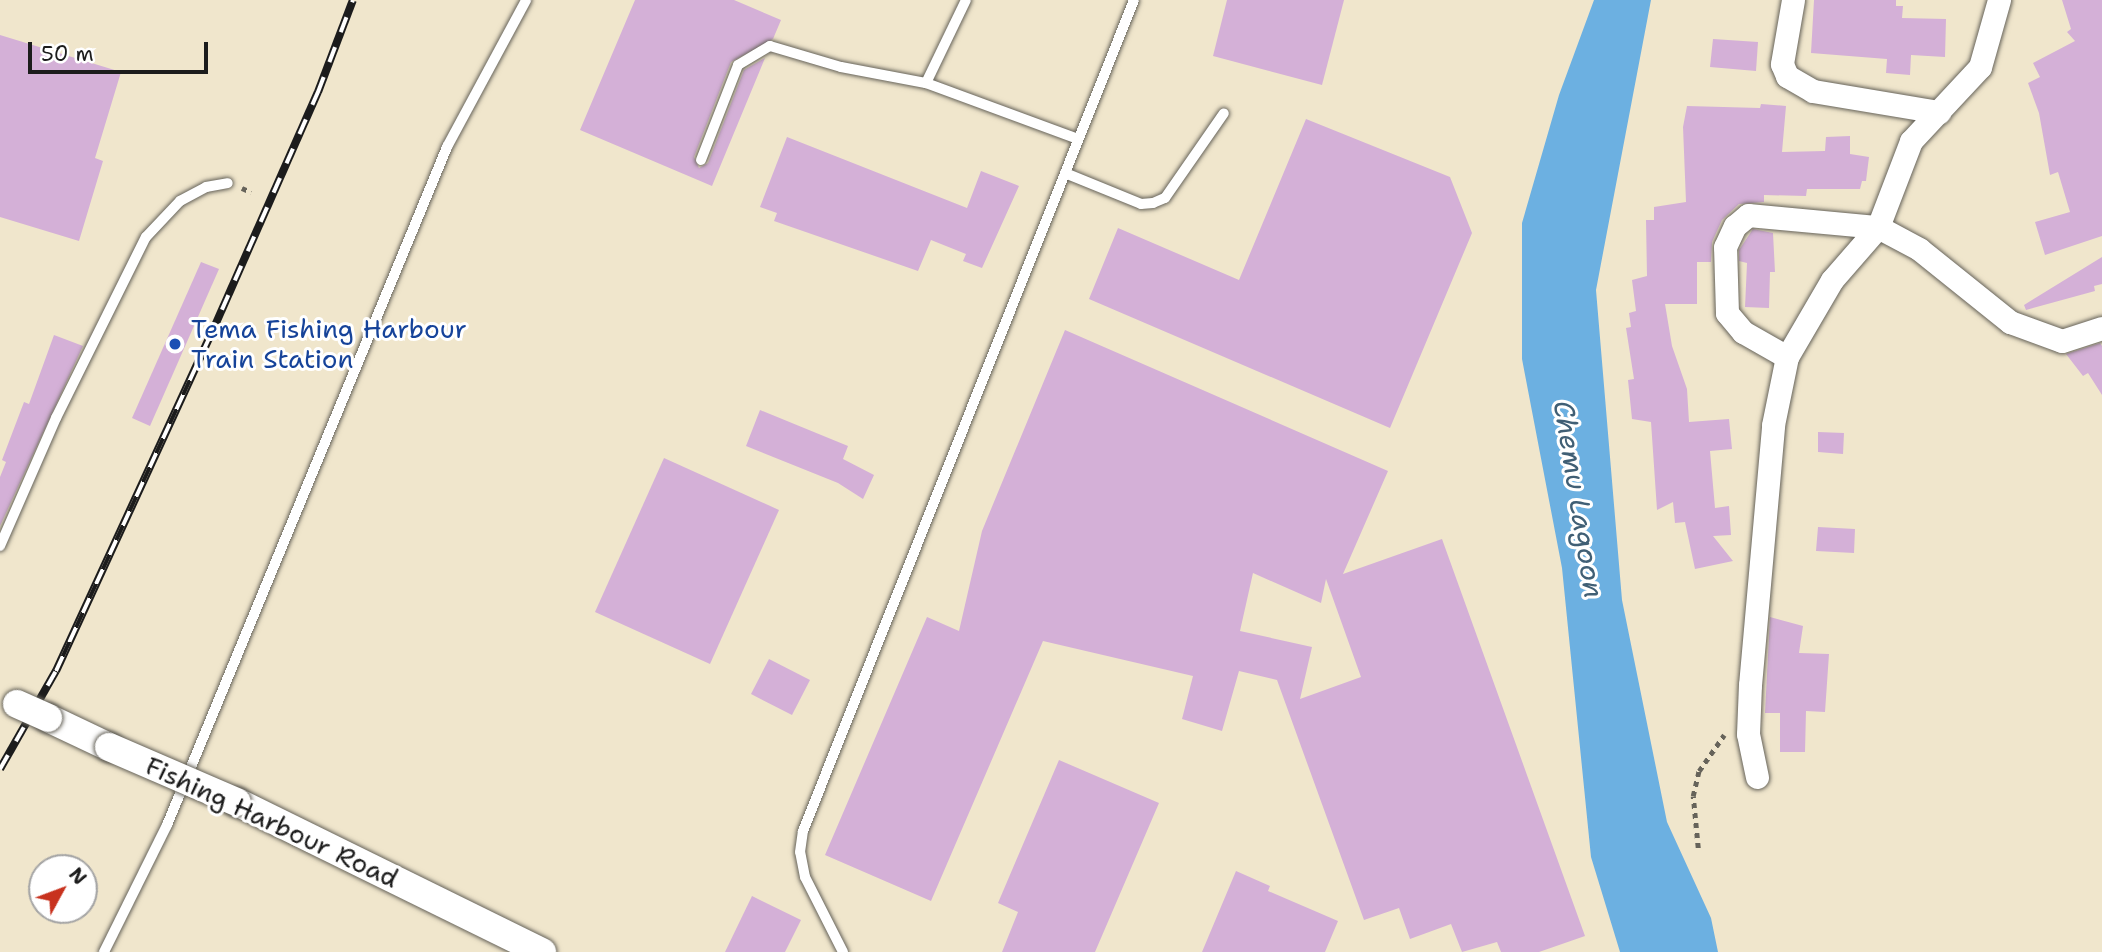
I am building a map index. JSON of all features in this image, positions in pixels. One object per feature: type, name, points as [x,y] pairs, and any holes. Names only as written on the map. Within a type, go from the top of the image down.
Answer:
[{"type":"street","points":[[1793,0],[1782,64],[1787,76],[1813,92],[1939,112]]},
{"type":"street","points":[[1757,778],[1748,734],[1750,685],[1773,425],[1787,357],[1832,280],[1878,227],[1911,141],[1980,66],[1999,0]]},
{"type":"street","points":[[1787,357],[1743,332],[1727,313],[1726,247],[1735,226],[1748,215],[1878,227],[1920,249],[2010,322],[2062,341],[2102,328]]},
{"type":"street","name":"Fishing Harbour Road","points":[[9,700],[237,802],[542,952]]},
{"type":"lane","points":[[104,952],[167,825],[447,147],[526,0]]},
{"type":"lane","points":[[926,83],[966,0]]},
{"type":"lane","points":[[843,952],[805,877],[800,852],[803,831],[1134,0]]},
{"type":"lane","points":[[701,160],[738,65],[770,46],[841,67],[926,83],[1077,139]]},
{"type":"lane","points":[[1065,173],[1141,204],[1153,203],[1165,198],[1224,113]]},
{"type":"lane","points":[[0,546],[68,393],[146,237],[180,201],[206,187],[228,183]]},
{"type":"path","points":[[1698,848],[1693,796],[1699,771],[1727,731]]},
{"type":"water","name":"Chemu Lagoon","points":[[1594,0],[1651,0],[1596,290],[1622,600],[1667,822],[1711,918],[1718,952],[1620,952],[1591,857],[1562,568],[1522,359],[1522,223],[1559,95]]},
{"type":"building","points":[[635,0],[734,0],[781,20],[773,39],[731,62],[694,157],[699,168],[708,163],[744,70],[765,58],[712,186],[580,130]]},
{"type":"building","points":[[1227,0],[1344,0],[1322,85],[1213,56]]},
{"type":"building","points":[[1814,0],[1896,0],[1896,6],[1903,6],[1902,18],[1946,19],[1945,57],[1911,55],[1910,75],[1886,73],[1887,59],[1811,53]]},
{"type":"building","points":[[2062,0],[2102,0],[2102,236],[2045,255],[2035,222],[2070,212],[2058,172],[2050,175],[2039,113],[2028,83],[2040,77],[2033,63],[2075,41],[2067,32],[2071,29]]},
{"type":"building","points":[[0,35],[121,72],[95,158],[103,161],[79,241],[0,217]]},
{"type":"building","points":[[1713,39],[1758,42],[1756,71],[1710,67]]},
{"type":"building","points":[[1761,104],[1786,106],[1782,152],[1825,151],[1826,137],[1850,136],[1850,154],[1869,157],[1866,181],[1862,181],[1860,189],[1807,189],[1806,196],[1764,195],[1764,202],[1739,204],[1722,220],[1712,242],[1711,262],[1697,262],[1697,304],[1665,304],[1672,346],[1687,389],[1689,422],[1729,419],[1732,449],[1710,451],[1715,508],[1729,506],[1731,535],[1713,536],[1733,561],[1695,569],[1685,522],[1675,523],[1673,502],[1657,510],[1651,422],[1632,419],[1628,380],[1634,379],[1626,328],[1631,327],[1629,313],[1636,311],[1632,280],[1647,276],[1646,220],[1654,220],[1654,207],[1686,202],[1683,127],[1687,106],[1760,108]]},
{"type":"building","points":[[1306,119],[1450,177],[1472,233],[1390,428],[1089,299],[1118,228],[1239,280]]},
{"type":"building","points":[[787,137],[967,208],[981,171],[1019,186],[982,268],[963,261],[966,254],[931,240],[918,271],[774,221],[777,213],[760,207]]},
{"type":"building","points":[[1753,229],[1773,233],[1775,272],[1770,272],[1769,308],[1745,307],[1747,263],[1739,261],[1739,250]]},
{"type":"building","points":[[2102,257],[2102,284],[2094,286],[2095,291],[2026,310],[2024,305]]},
{"type":"building","points":[[201,262],[219,269],[150,426],[132,418]]},
{"type":"building","points":[[1065,330],[1388,471],[1343,574],[1442,539],[1585,936],[1539,952],[1501,952],[1497,942],[1462,952],[1451,924],[1410,939],[1399,908],[1364,920],[1277,680],[1239,671],[1222,731],[1182,719],[1193,676],[1043,641],[931,901],[825,855],[927,617],[959,631],[982,531]],"holes":[[[1253,573],[1321,603],[1326,579],[1361,677],[1300,699],[1312,647],[1240,631]]]},
{"type":"building","points":[[54,335],[83,346],[0,526],[0,477],[6,462],[2,460],[24,402],[29,404]]},
{"type":"building","points":[[2100,343],[2102,395],[2088,373],[2083,376],[2066,354]]},
{"type":"building","points":[[760,410],[848,446],[843,459],[874,475],[863,499],[838,483],[746,446]]},
{"type":"building","points":[[1818,432],[1844,433],[1843,454],[1818,452]]},
{"type":"building","points":[[664,458],[779,510],[710,664],[595,612]]},
{"type":"building","points":[[1818,527],[1855,529],[1854,553],[1816,551]]},
{"type":"building","points":[[1770,617],[1803,626],[1799,653],[1829,654],[1825,712],[1806,711],[1805,752],[1780,752],[1780,713],[1765,713]]},
{"type":"building","points":[[769,659],[810,680],[792,715],[751,694]]},
{"type":"building","points":[[1059,760],[1159,803],[1095,952],[1002,952],[1018,912],[998,903]]},
{"type":"building","points":[[1236,871],[1270,886],[1268,891],[1338,921],[1325,952],[1202,952]]},
{"type":"building","points":[[752,896],[801,920],[785,952],[725,952]]},
{"type":"railway","points":[[0,769],[56,671],[209,339],[318,92],[353,0]]},
{"type":"place","name":"Tema Fishing Harbour Train Station","points":[[175,344]]}]
